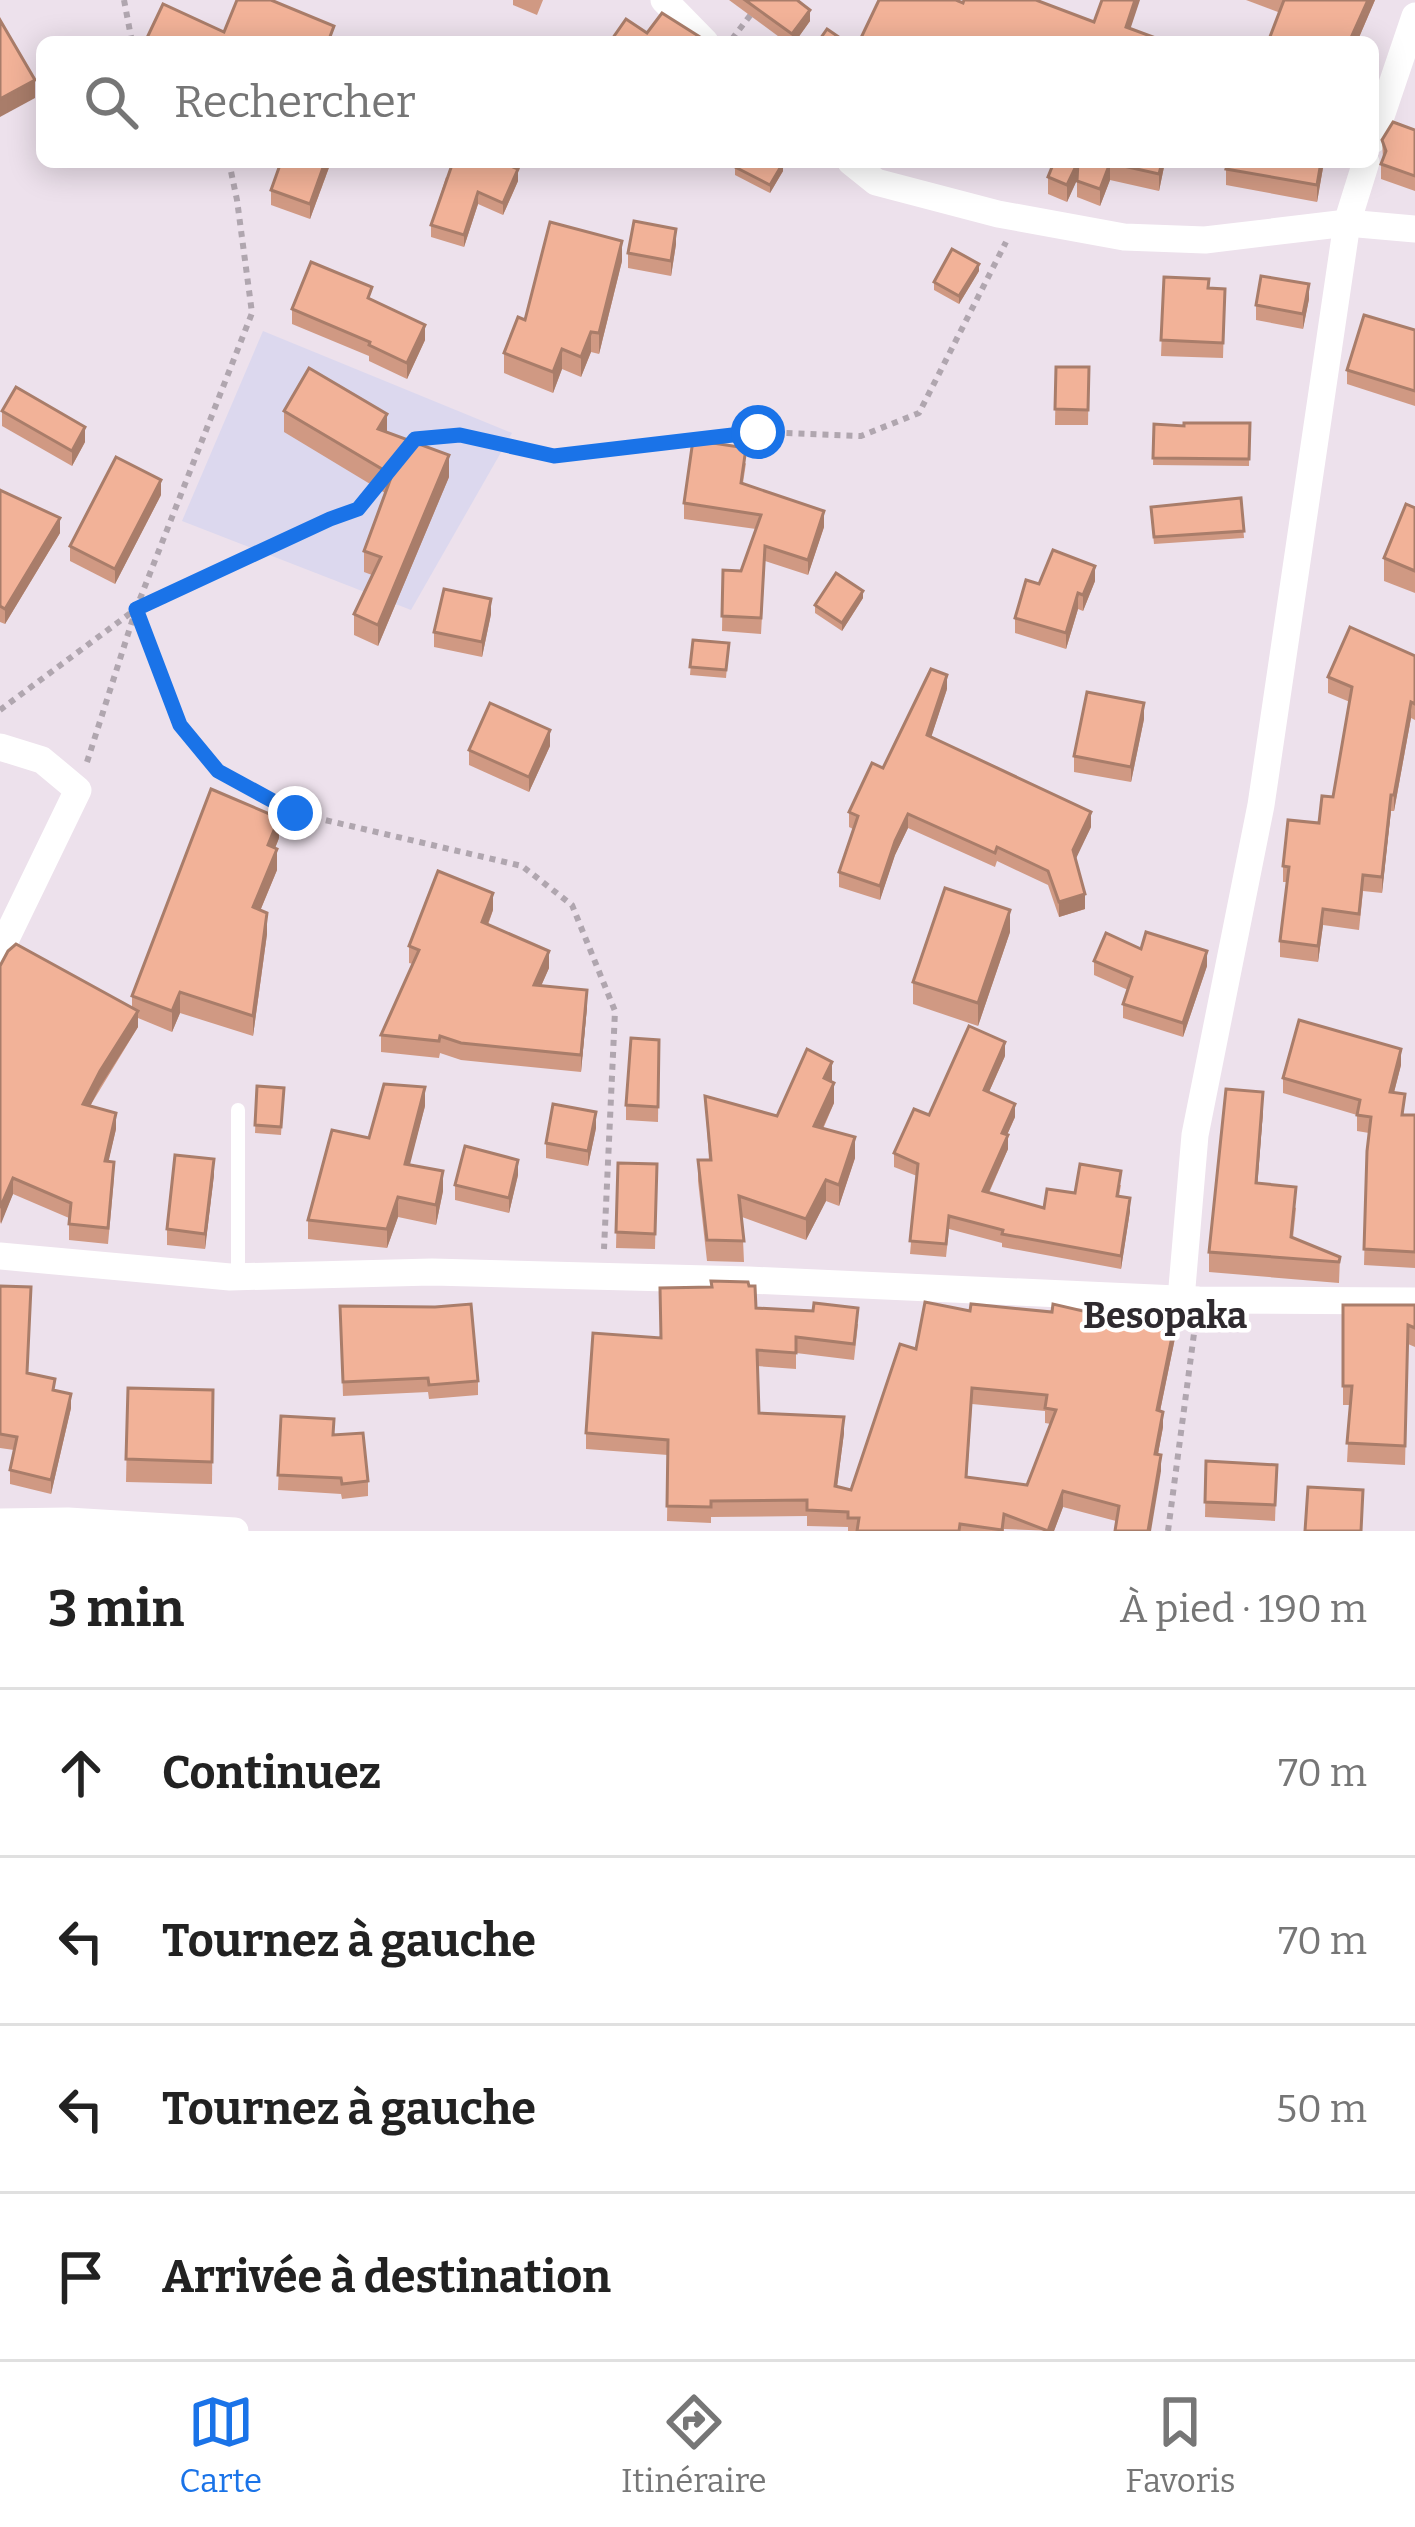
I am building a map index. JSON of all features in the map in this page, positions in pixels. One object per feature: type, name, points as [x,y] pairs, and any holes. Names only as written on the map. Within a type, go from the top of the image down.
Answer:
[{"type":"street","points":[[664,0],[699,36]]},
{"type":"street","points":[[1379,122],[1415,16]]},
{"type":"street","points":[[858,168],[876,182],[1018,218],[1124,236],[1205,240],[1347,223],[1415,229]]},
{"type":"street","points":[[1190,1299],[1195,1135],[1261,805],[1347,223],[1364,168]]},
{"type":"street","points":[[0,747],[42,760],[78,790],[0,951]]},
{"type":"street","points":[[0,1256],[238,1276],[432,1272],[1190,1299],[1415,1301]]},
{"type":"street","points":[[0,1522],[68,1521],[235,1531]]},
{"type":"lane","points":[[238,1110],[238,1276]]},
{"type":"path","points":[[124,0],[131,36]]},
{"type":"path","points":[[734,36],[762,0]]},
{"type":"path","points":[[78,790],[136,609],[253,313],[230,168]]},
{"type":"path","points":[[401,457],[415,439],[460,435],[554,456],[758,432],[861,436],[919,413],[1018,218]]},
{"type":"path","points":[[0,710],[136,609],[358,509],[387,474]]},
{"type":"path","points":[[136,609],[180,725],[218,771],[295,813],[522,866],[572,905],[615,1011],[602,1276]]},
{"type":"path","points":[[1168,1531],[1190,1299]]},
{"type":"shaded area","points":[[263,331],[512,433],[411,610],[182,521]]},
{"type":"building","points":[[237,0],[271,0],[334,26],[330,36],[148,36],[163,4],[224,32]]},
{"type":"building","points":[[745,0],[797,0],[810,10],[792,34]]},
{"type":"building","points":[[879,0],[1036,0],[1094,22],[1102,0],[1135,0],[1126,27],[1151,36],[862,36]]},
{"type":"building","points":[[1284,0],[1368,0],[1352,36],[1270,36]]},
{"type":"building","points":[[662,13],[698,36],[614,36],[626,19],[647,33]]},
{"type":"building","points":[[0,20],[35,80],[0,99]]},
{"type":"building","points":[[1393,122],[1415,130],[1415,176],[1381,164],[1386,151],[1382,140]]},
{"type":"building","points":[[279,168],[323,168],[310,204],[271,190]]},
{"type":"building","points":[[451,168],[518,169],[503,203],[478,192],[464,235],[431,225]]},
{"type":"building","points":[[737,168],[780,168],[770,185]]},
{"type":"building","points":[[1052,168],[1075,168],[1067,185],[1048,177]]},
{"type":"building","points":[[1078,168],[1108,168],[1100,189],[1077,181]]},
{"type":"building","points":[[1226,168],[1320,168],[1317,185]]},
{"type":"building","points":[[634,221],[676,229],[671,261],[628,253]]},
{"type":"building","points":[[550,222],[622,241],[599,333],[591,332],[581,357],[562,349],[553,372],[504,353],[518,317],[525,320]]},
{"type":"building","points":[[952,249],[979,264],[959,296],[934,282]]},
{"type":"building","points":[[311,262],[372,287],[368,298],[425,325],[407,363],[292,309]]},
{"type":"building","points":[[1261,276],[1309,284],[1303,314],[1256,305]]},
{"type":"building","points":[[1164,277],[1209,279],[1208,288],[1225,289],[1223,343],[1161,340]]},
{"type":"building","points":[[1364,315],[1415,330],[1415,391],[1347,370]]},
{"type":"building","points":[[1056,367],[1089,367],[1088,410],[1055,409]]},
{"type":"building","points":[[309,368],[387,414],[378,429],[449,455],[378,625],[354,614],[381,557],[364,551],[392,475],[284,411]]},
{"type":"building","points":[[16,387],[85,427],[72,451],[2,411]]},
{"type":"building","points":[[1250,423],[1249,459],[1153,458],[1154,424]]},
{"type":"building","points":[[693,440],[746,448],[741,483],[824,511],[808,560],[765,546],[761,618],[722,616],[723,570],[741,571],[761,515],[684,503]]},
{"type":"building","points":[[116,457],[161,480],[115,569],[70,546]]},
{"type":"building","points":[[0,490],[60,518],[5,609],[0,606]]},
{"type":"building","points":[[1241,498],[1244,531],[1154,537],[1151,507]]},
{"type":"building","points":[[1406,504],[1415,508],[1415,571],[1384,558]]},
{"type":"building","points":[[1053,550],[1095,566],[1083,595],[1078,593],[1066,633],[1015,618],[1026,580],[1039,584]]},
{"type":"building","points":[[836,573],[863,591],[842,623],[815,605]]},
{"type":"building","points":[[444,589],[491,599],[482,642],[434,632]]},
{"type":"building","points":[[1350,627],[1415,656],[1415,704],[1411,702],[1391,795],[1382,877],[1363,875],[1359,914],[1323,909],[1318,946],[1280,941],[1289,867],[1283,866],[1288,820],[1319,823],[1322,796],[1333,797],[1352,687],[1328,677]]},
{"type":"building","points":[[693,640],[729,643],[726,670],[690,667]]},
{"type":"building","points":[[931,669],[947,675],[927,735],[1091,812],[1073,850],[1085,894],[1059,902],[1048,871],[908,814],[880,886],[839,872],[858,816],[849,812],[872,763],[883,768]]},
{"type":"building","points":[[1087,692],[1144,703],[1131,767],[1074,756]]},
{"type":"building","points":[[490,703],[550,730],[529,777],[469,750]]},
{"type":"building","points":[[211,789],[279,818],[268,845],[277,849],[253,907],[267,913],[253,1016],[180,992],[172,1011],[132,996]]},
{"type":"building","points":[[438,871],[493,893],[482,922],[549,951],[534,985],[587,990],[581,1055],[461,1043],[440,1036],[439,1041],[381,1035],[419,950],[409,946]]},
{"type":"building","points":[[945,888],[1010,910],[978,1003],[913,982]]},
{"type":"building","points":[[1146,932],[1207,951],[1183,1023],[1123,1004],[1132,977],[1094,961],[1106,933],[1141,949]]},
{"type":"building","points":[[16,944],[138,1011],[83,1104],[116,1113],[105,1161],[114,1162],[108,1228],[69,1224],[71,1203],[13,1178],[0,1208],[0,966]]},
{"type":"building","points":[[1299,1020],[1401,1049],[1390,1092],[1405,1094],[1402,1115],[1415,1115],[1415,1252],[1364,1249],[1371,1117],[1357,1115],[1360,1100],[1283,1078]]},
{"type":"building","points":[[969,1026],[1005,1042],[984,1090],[1015,1104],[1002,1133],[1008,1135],[983,1191],[1044,1208],[1047,1189],[1075,1193],[1080,1164],[1121,1171],[1117,1196],[1130,1198],[1121,1256],[1002,1234],[1003,1230],[949,1216],[946,1244],[910,1241],[918,1164],[894,1153],[914,1109],[929,1115]]},
{"type":"building","points":[[631,1038],[659,1040],[658,1107],[626,1105]]},
{"type":"building","points":[[807,1049],[832,1062],[824,1078],[834,1083],[814,1126],[855,1137],[839,1185],[826,1180],[806,1219],[739,1196],[744,1241],[707,1240],[698,1160],[711,1160],[705,1096],[777,1116]]},
{"type":"building","points":[[384,1084],[425,1087],[405,1164],[443,1171],[436,1205],[398,1197],[387,1229],[308,1220],[332,1130],[369,1138]]},
{"type":"building","points":[[257,1086],[284,1088],[281,1127],[255,1125]]},
{"type":"building","points":[[1226,1089],[1263,1092],[1256,1183],[1296,1187],[1291,1237],[1340,1257],[1339,1262],[1209,1252]]},
{"type":"building","points":[[553,1104],[596,1112],[588,1151],[546,1143]]},
{"type":"building","points":[[465,1146],[518,1160],[509,1198],[455,1185]]},
{"type":"building","points":[[175,1155],[214,1159],[205,1234],[167,1229]]},
{"type":"building","points":[[618,1163],[657,1164],[655,1234],[616,1232]]},
{"type":"building","points":[[711,1281],[748,1282],[755,1286],[756,1308],[813,1311],[814,1303],[858,1308],[854,1344],[796,1337],[796,1353],[757,1350],[759,1413],[844,1417],[835,1486],[851,1490],[900,1344],[916,1349],[925,1302],[970,1311],[971,1304],[1052,1312],[1053,1304],[1100,1315],[1101,1309],[1175,1322],[1157,1410],[1163,1412],[1155,1454],[1161,1455],[1148,1531],[1115,1531],[1119,1506],[1063,1491],[1048,1531],[1004,1514],[1002,1530],[960,1524],[959,1531],[857,1531],[859,1518],[848,1518],[848,1512],[807,1510],[807,1500],[667,1506],[668,1440],[586,1433],[593,1333],[661,1338],[660,1288],[712,1287]],"holes":[[[972,1388],[1047,1395],[1045,1408],[1056,1410],[1027,1485],[966,1477]]]},
{"type":"building","points":[[0,1286],[31,1287],[27,1373],[55,1379],[53,1390],[71,1394],[51,1480],[10,1470],[17,1437],[0,1434]]},
{"type":"building","points":[[471,1304],[478,1381],[429,1385],[428,1378],[343,1382],[340,1306]]},
{"type":"building","points":[[1343,1305],[1415,1305],[1415,1328],[1408,1325],[1405,1446],[1347,1443],[1352,1386],[1343,1386]]},
{"type":"building","points":[[128,1388],[213,1390],[212,1462],[126,1459]]},
{"type":"building","points":[[281,1416],[334,1419],[333,1435],[363,1433],[368,1481],[342,1484],[341,1478],[278,1475]]},
{"type":"building","points":[[1206,1461],[1277,1465],[1275,1505],[1205,1502]]},
{"type":"building","points":[[1308,1487],[1363,1490],[1361,1531],[1305,1531]]},
{"type":"district","name":"Besopaka","points":[[1165,1315]]},
{"type":"route","points":[[295,813],[218,771],[180,725],[136,609],[358,509],[415,439],[460,435],[554,456],[758,432]]}]
